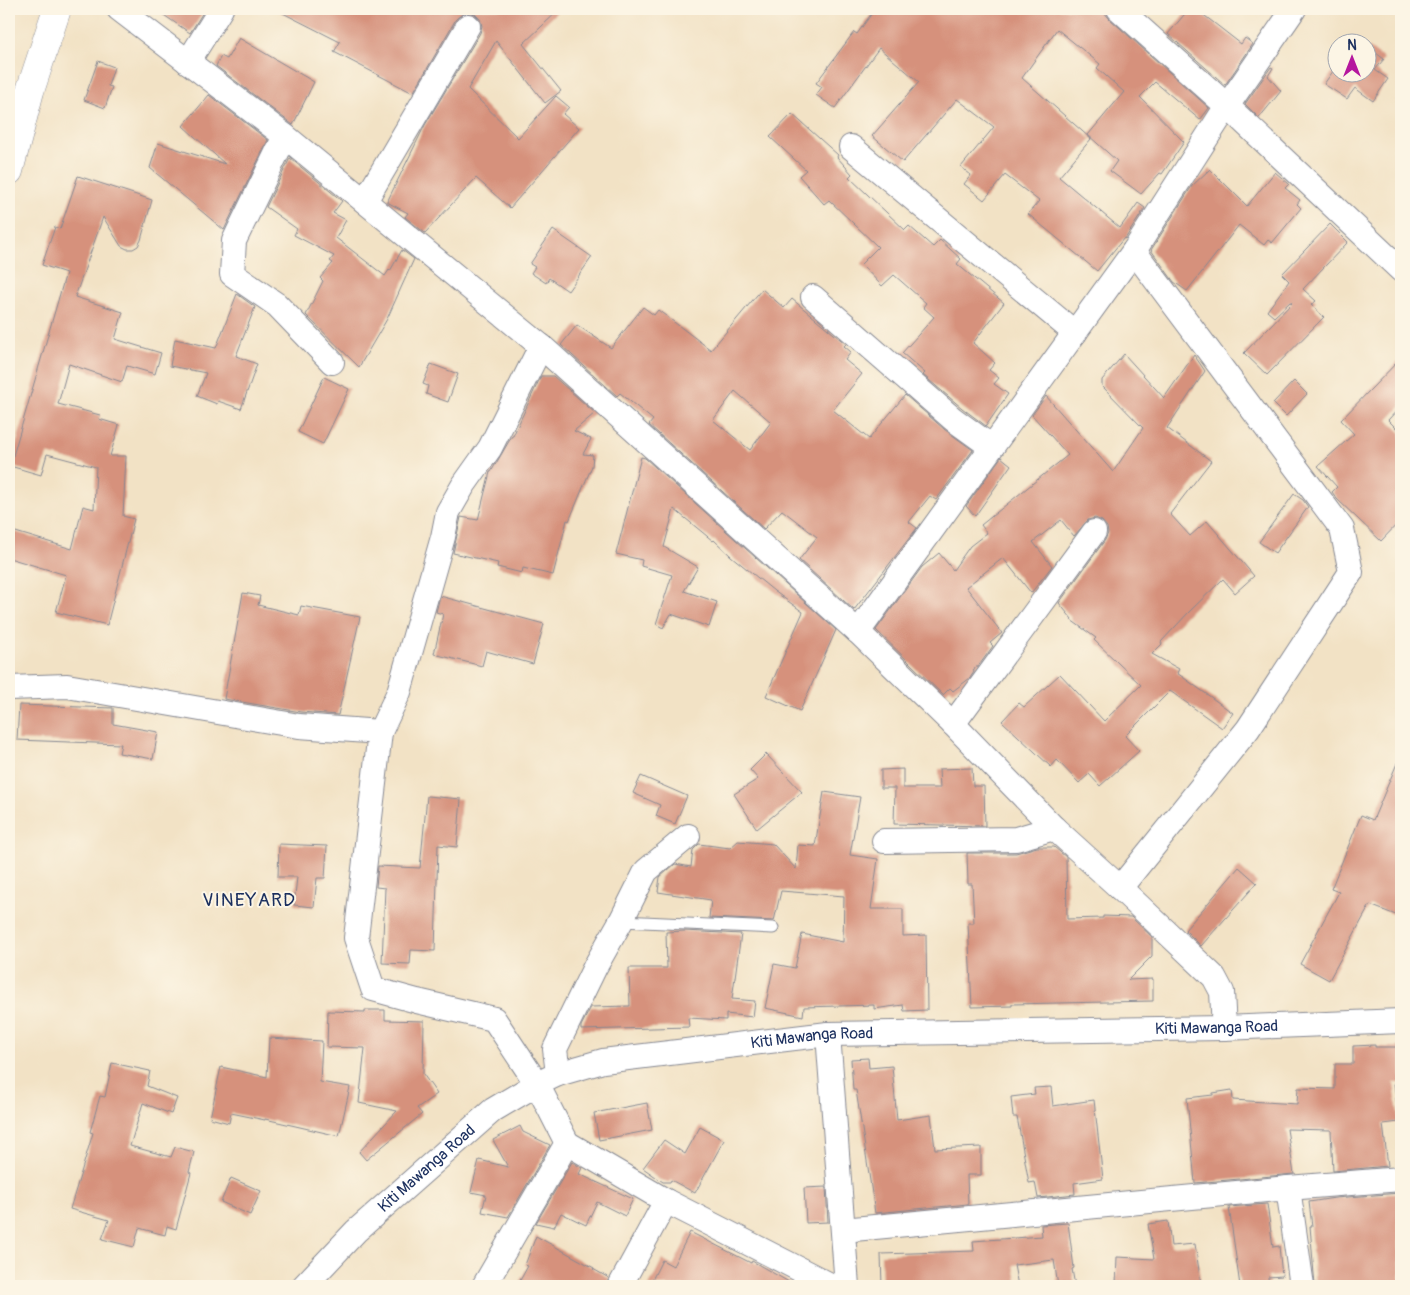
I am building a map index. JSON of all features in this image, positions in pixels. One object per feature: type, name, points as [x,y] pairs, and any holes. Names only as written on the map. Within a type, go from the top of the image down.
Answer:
[{"type":"highway","points":[[9,171],[30,91],[57,9]]},
{"type":"street","points":[[119,9],[285,136],[541,346],[858,632],[953,724],[1054,828],[1214,977],[1222,992],[1224,1028]]},
{"type":"street","points":[[188,62],[221,9]]},
{"type":"street","points":[[1119,9],[1227,106],[1401,270]]},
{"type":"street","points":[[858,632],[1134,251],[1227,106],[1294,9]]},
{"type":"street","points":[[365,201],[468,26]]},
{"type":"street","points":[[285,136],[234,241],[232,274],[277,306],[332,362]]},
{"type":"street","points":[[851,147],[1075,333]]},
{"type":"street","points":[[1120,888],[1248,729],[1351,572],[1342,529],[1134,251]]},
{"type":"street","points":[[813,297],[953,419],[982,440],[993,445]]},
{"type":"street","points":[[541,346],[490,448],[463,486],[448,512],[443,537],[399,692],[380,732],[356,938],[373,989],[416,1002],[494,1019],[537,1084],[567,1143],[666,1201],[832,1286]]},
{"type":"street","points":[[953,724],[1094,532]]},
{"type":"street","points":[[9,688],[67,686],[299,726],[380,732]]},
{"type":"street","points":[[884,841],[1016,839],[1054,828]]},
{"type":"street","points":[[558,1074],[554,1049],[646,871],[688,836]]},
{"type":"street","name":"Kiti Mawanga Road","points":[[304,1286],[356,1231],[492,1110],[558,1074],[603,1061],[828,1034],[1224,1028],[1401,1022]]},
{"type":"street","points":[[828,1034],[847,1286]]},
{"type":"street","points":[[484,1286],[567,1143]]},
{"type":"street","points":[[843,1230],[1401,1179]]},
{"type":"street","points":[[1288,1188],[1302,1286]]},
{"type":"street","points":[[620,1286],[666,1201]]},
{"type":"lane","points":[[621,921],[773,928]]},
{"type":"building","points":[[155,9],[205,9],[190,33]]},
{"type":"building","points":[[275,9],[560,9],[523,44],[561,91],[545,103],[496,41],[468,89],[518,138],[556,96],[569,107],[563,114],[579,128],[510,208],[476,178],[425,233],[405,217],[408,213],[387,202],[425,125],[480,33],[482,26],[480,19],[475,14],[469,12],[462,14],[456,19],[413,93],[334,52],[340,42]]},
{"type":"building","points":[[875,9],[1101,9],[1209,108],[1200,120],[1155,82],[1140,97],[1184,142],[1162,174],[1160,173],[1141,194],[1110,171],[1117,161],[1088,135],[1124,92],[1097,68],[1100,64],[1057,29],[1022,78],[1091,139],[1059,177],[1120,228],[1138,203],[1145,208],[1125,239],[1097,271],[1028,214],[1039,201],[1005,175],[984,200],[964,184],[971,175],[961,167],[994,127],[957,99],[903,162],[872,136],[919,82],[879,48],[835,108],[816,95],[822,87],[816,83],[854,32],[857,34]]},
{"type":"building","points":[[1189,9],[1196,9],[1241,44],[1245,38],[1253,44],[1225,85],[1168,34]]},
{"type":"building","points":[[239,38],[314,82],[293,125],[216,66],[221,56],[227,59]]},
{"type":"building","points":[[1378,54],[1384,59],[1378,66]]},
{"type":"building","points":[[98,61],[114,67],[108,86],[112,87],[105,108],[84,100]]},
{"type":"building","points":[[1271,67],[1273,68],[1268,76],[1281,91],[1259,118],[1245,104]]},
{"type":"building","points":[[1378,72],[1388,79],[1373,101],[1355,88],[1347,99],[1324,84],[1328,78],[1328,82],[1378,82]]},
{"type":"building","points":[[209,95],[268,140],[224,230],[150,168],[158,143],[225,164],[183,126]]},
{"type":"building","points":[[792,114],[838,155],[837,157],[852,174],[849,177],[905,230],[909,226],[933,247],[940,240],[961,259],[957,264],[1004,303],[973,343],[995,363],[989,370],[999,378],[994,384],[1008,394],[986,426],[923,375],[925,373],[902,353],[934,317],[923,307],[926,303],[894,275],[882,286],[861,264],[878,247],[829,200],[824,204],[799,176],[806,170],[770,137]]},
{"type":"building","points":[[290,158],[342,201],[333,213],[346,220],[336,238],[385,276],[402,250],[414,259],[387,319],[359,367],[306,315],[323,281],[320,278],[333,263],[330,261],[334,256],[294,235],[297,229],[266,207]]},
{"type":"building","points":[[1210,169],[1247,206],[1275,172],[1289,184],[1285,188],[1300,200],[1297,204],[1301,208],[1272,243],[1268,240],[1264,245],[1239,225],[1187,291],[1174,282],[1151,250],[1192,186]]},
{"type":"building","points":[[78,176],[152,200],[141,240],[138,246],[133,249],[121,246],[103,217],[75,297],[123,312],[115,339],[161,353],[155,374],[127,366],[122,382],[69,364],[58,404],[100,415],[99,419],[119,425],[110,456],[126,456],[123,516],[134,519],[107,625],[56,612],[66,575],[9,558],[9,530],[72,549],[83,506],[94,509],[96,467],[47,454],[41,475],[10,466],[66,273],[42,265],[55,227],[60,229]]},
{"type":"building","points":[[1330,224],[1348,242],[1303,289],[1316,301],[1311,305],[1324,317],[1267,375],[1244,353],[1292,303],[1290,302],[1274,317],[1267,311],[1289,281],[1282,274]]},
{"type":"building","points":[[553,230],[592,257],[568,291],[549,278],[546,283],[531,273],[535,267],[530,264]]},
{"type":"building","points":[[762,289],[784,308],[792,299],[846,344],[844,346],[851,352],[845,360],[862,374],[833,410],[869,439],[905,395],[944,429],[973,450],[936,500],[930,496],[909,522],[917,528],[854,610],[799,560],[817,537],[782,510],[764,529],[649,425],[653,420],[620,393],[617,396],[561,345],[577,325],[611,348],[643,307],[654,315],[658,310],[711,350]],"holes":[[[735,391],[771,422],[750,450],[713,420]]]},
{"type":"building","points":[[237,294],[255,307],[236,356],[257,364],[241,409],[218,401],[217,404],[197,396],[206,373],[170,366],[175,339],[216,348]]},
{"type":"building","points":[[1124,354],[1164,398],[1194,355],[1205,371],[1167,428],[1211,461],[1170,514],[1190,536],[1207,521],[1254,576],[1235,593],[1223,579],[1189,612],[1152,654],[1179,669],[1177,673],[1233,713],[1222,728],[1170,691],[1125,736],[1139,751],[1100,786],[1089,774],[1079,783],[1057,760],[1051,767],[1002,721],[1019,703],[1024,707],[1060,674],[1104,721],[1141,685],[1094,640],[1096,638],[1071,620],[1059,603],[1105,540],[1108,533],[1107,527],[1102,521],[1095,518],[1088,520],[1074,536],[1061,520],[1033,542],[1052,566],[1031,593],[1003,558],[966,587],[1002,633],[990,643],[993,646],[980,664],[973,670],[974,672],[970,678],[953,691],[950,688],[943,695],[876,630],[922,567],[939,553],[953,570],[970,546],[987,533],[981,525],[1068,455],[1032,415],[1046,396],[1113,472],[1143,428],[1102,386],[1102,380]]},
{"type":"building","points":[[1401,358],[1401,406],[1388,420],[1401,433],[1401,520],[1381,541],[1337,499],[1332,492],[1337,487],[1318,466],[1354,434],[1341,420]]},
{"type":"building","points":[[431,364],[458,374],[448,402],[426,394],[428,386],[423,384]]},
{"type":"building","points":[[541,376],[553,376],[595,413],[574,431],[591,439],[583,454],[593,455],[592,466],[569,521],[567,520],[553,575],[523,568],[522,573],[497,567],[498,563],[453,553],[461,517],[478,520],[490,472],[513,436]]},
{"type":"building","points":[[324,377],[349,389],[323,444],[298,432]]},
{"type":"building","points":[[1294,381],[1307,394],[1286,416],[1273,403]]},
{"type":"building","points":[[641,457],[645,458],[836,630],[800,711],[766,696],[803,612],[774,591],[674,509],[664,547],[698,567],[684,591],[717,602],[709,627],[671,614],[663,628],[656,624],[672,575],[641,566],[642,560],[616,554]]},
{"type":"building","points":[[1001,457],[1011,465],[975,516],[966,506]]},
{"type":"building","points":[[1294,494],[1303,500],[1308,507],[1275,553],[1259,542]]},
{"type":"building","points":[[243,593],[260,596],[258,605],[299,615],[301,606],[360,617],[338,715],[301,712],[224,699]]},
{"type":"building","points":[[440,596],[544,624],[533,664],[486,651],[482,666],[434,654],[443,614],[436,612]]},
{"type":"building","points":[[19,705],[113,708],[113,724],[158,732],[153,759],[119,753],[121,744],[17,740]]},
{"type":"building","points":[[766,754],[802,792],[757,829],[734,794],[758,779],[750,770]]},
{"type":"building","points":[[1401,754],[1401,917],[1370,905],[1329,980],[1300,964],[1339,892],[1331,889],[1361,815],[1373,820]]},
{"type":"building","points":[[972,768],[973,786],[984,786],[985,826],[894,824],[895,788],[881,788],[881,770],[903,769],[903,788],[940,788],[939,769]]},
{"type":"building","points":[[641,776],[687,796],[675,824],[656,816],[660,805],[633,793]]},
{"type":"building","points":[[824,792],[860,797],[850,855],[878,859],[871,909],[903,909],[903,936],[926,935],[927,1010],[904,1011],[903,1005],[874,1009],[874,1005],[804,1007],[803,1016],[765,1008],[774,964],[795,968],[802,934],[843,942],[844,896],[781,891],[774,921],[709,918],[711,900],[658,892],[660,877],[675,864],[691,867],[693,850],[699,844],[730,848],[738,841],[773,844],[796,869],[798,845],[815,846]]},
{"type":"building","points":[[427,796],[461,799],[457,847],[438,845],[435,951],[411,950],[410,964],[382,963],[385,888],[376,887],[378,866],[420,868]]},
{"type":"building","points":[[279,844],[327,846],[325,878],[317,878],[314,907],[294,905],[297,877],[278,877]]},
{"type":"building","points":[[1037,847],[1054,847],[1066,857],[1067,919],[1103,918],[1103,916],[1131,917],[1152,937],[1152,956],[1128,980],[1153,979],[1153,1001],[1012,1004],[1012,1006],[972,1007],[968,923],[974,923],[972,884],[968,884],[967,853],[1016,853]]},
{"type":"building","points":[[1239,867],[1257,883],[1201,946],[1185,930]]},
{"type":"building","points":[[666,932],[741,934],[732,999],[755,1001],[753,1017],[726,1014],[726,1020],[688,1018],[689,1027],[581,1030],[581,1026],[591,1007],[630,1006],[629,968],[667,968]]},
{"type":"building","points":[[365,1010],[385,1010],[385,1020],[424,1021],[423,1074],[437,1094],[417,1108],[422,1114],[366,1160],[359,1152],[397,1111],[359,1103],[365,1048],[327,1047],[328,1011],[365,1012]]},
{"type":"building","points":[[269,1038],[322,1041],[320,1082],[350,1087],[339,1136],[231,1113],[229,1123],[210,1118],[221,1067],[267,1077]]},
{"type":"building","points":[[1375,1045],[1375,1047],[1401,1047],[1401,1083],[1394,1083],[1399,1122],[1383,1124],[1388,1166],[1333,1171],[1331,1130],[1287,1129],[1294,1174],[1195,1183],[1187,1098],[1213,1095],[1213,1093],[1232,1090],[1233,1100],[1297,1104],[1298,1088],[1335,1089],[1335,1064],[1353,1064],[1353,1046]]},
{"type":"building","points":[[868,1058],[869,1068],[892,1066],[897,1120],[931,1115],[935,1149],[981,1147],[981,1175],[967,1175],[968,1204],[875,1213],[856,1090],[853,1090],[851,1059]]},
{"type":"building","points":[[112,1063],[150,1071],[147,1086],[177,1098],[171,1114],[143,1103],[130,1146],[171,1157],[175,1147],[194,1152],[189,1172],[191,1173],[176,1229],[167,1226],[165,1235],[139,1228],[134,1247],[102,1239],[109,1220],[70,1209],[93,1133],[90,1132],[100,1096],[105,1097]]},
{"type":"building","points":[[1051,1087],[1053,1106],[1094,1100],[1103,1179],[1074,1183],[1075,1194],[1038,1198],[1035,1182],[1029,1183],[1017,1117],[1013,1117],[1011,1097],[1035,1094],[1034,1088]]},
{"type":"building","points":[[647,1103],[652,1130],[599,1140],[594,1113]]},
{"type":"building","points":[[520,1126],[523,1132],[550,1145],[508,1217],[482,1212],[486,1195],[471,1192],[479,1160],[508,1167],[493,1140]]},
{"type":"building","points":[[700,1127],[724,1140],[695,1193],[671,1180],[670,1182],[663,1182],[643,1168],[664,1140],[685,1154]]},
{"type":"building","points":[[572,1162],[582,1168],[579,1174],[633,1199],[625,1216],[597,1202],[586,1225],[561,1213],[554,1227],[536,1223]]},
{"type":"building","points":[[231,1178],[261,1191],[250,1215],[221,1202]]},
{"type":"building","points":[[826,1187],[828,1222],[806,1223],[804,1188]]},
{"type":"building","points":[[1401,1193],[1401,1216],[1398,1216],[1401,1286],[1315,1286],[1309,1202]]},
{"type":"building","points":[[1267,1204],[1273,1247],[1279,1246],[1282,1276],[1268,1277],[1269,1286],[1240,1286],[1229,1207]]},
{"type":"building","points":[[1168,1221],[1171,1246],[1195,1244],[1201,1284],[1191,1286],[1116,1286],[1117,1257],[1154,1259],[1148,1224]]},
{"type":"building","points":[[1068,1223],[1075,1286],[1058,1286],[1054,1260],[1014,1265],[1018,1286],[882,1286],[881,1254],[974,1251],[973,1241],[1042,1236],[1041,1225]]},
{"type":"building","points":[[690,1232],[751,1263],[752,1261],[796,1286],[649,1286],[662,1260],[673,1266]]},
{"type":"building","points":[[536,1236],[609,1278],[606,1286],[517,1286],[528,1266],[525,1265]]},
{"type":"district","name":"VINEYARD","points":[[249,900]]}]
